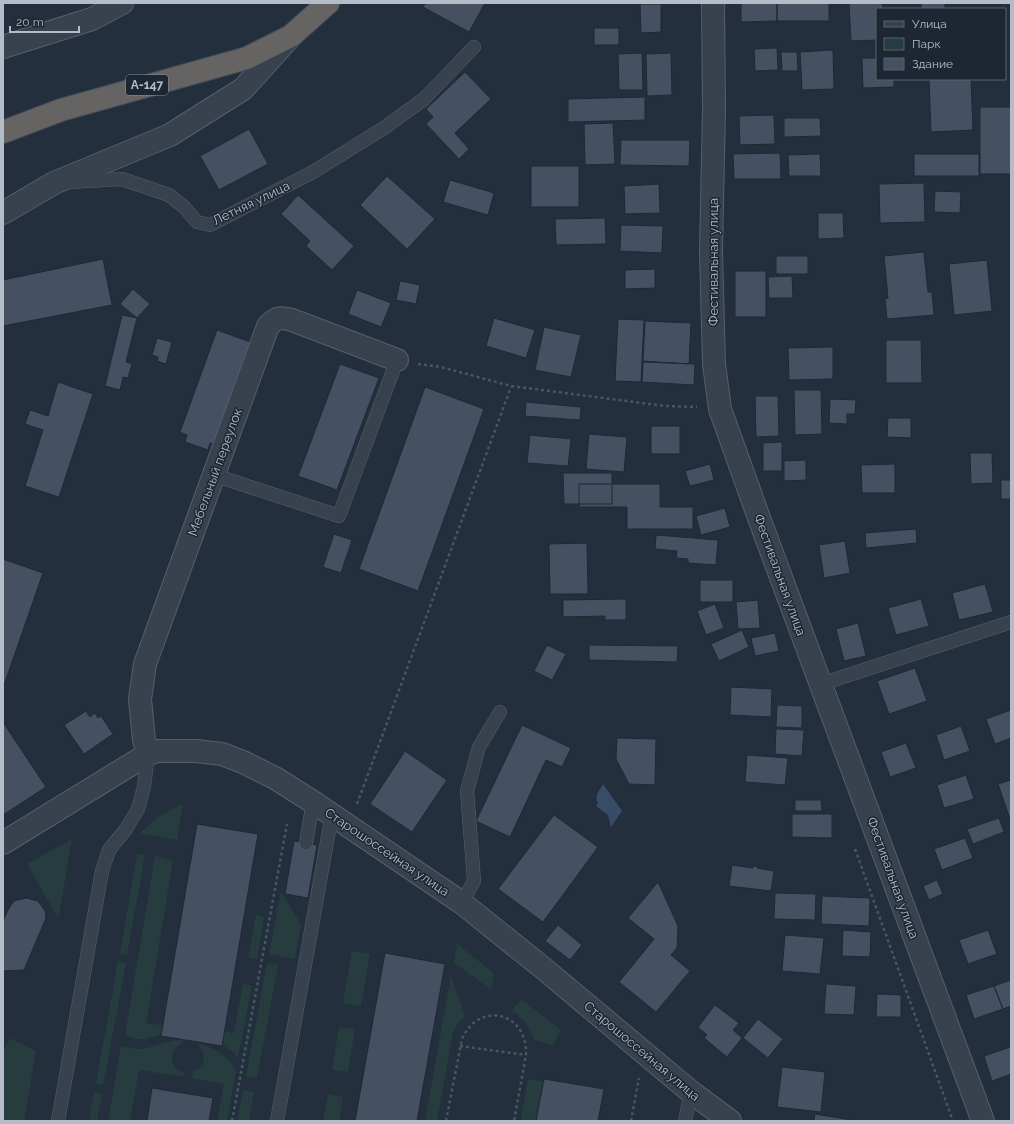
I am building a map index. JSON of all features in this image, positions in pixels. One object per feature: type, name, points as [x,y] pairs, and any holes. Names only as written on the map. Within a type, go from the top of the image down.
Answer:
[{"type":"highway","name":"А-147","points":[[3,132],[61,110],[246,58],[291,36],[328,3]]},
{"type":"street","points":[[3,47],[92,19],[122,3]]},
{"type":"street","name":"Фестивальная улица","points":[[714,3],[714,109],[711,251],[714,364],[720,410],[983,1121]]},
{"type":"street","points":[[54,183],[170,135],[243,89],[291,36]]},
{"type":"street","name":"Летняя улица","points":[[3,213],[54,183]]},
{"type":"street","name":"Мебельный переулок","points":[[148,754],[144,740],[140,699],[145,664],[268,326],[275,320],[282,317],[406,362]]},
{"type":"street","name":"Старошоссейная улица","points":[[3,842],[148,754],[158,751],[196,750],[222,754],[244,762],[275,778],[340,819],[462,903],[691,1092],[730,1121]]},
{"type":"lane","name":"Летняя улица","points":[[54,183],[122,179],[169,195],[184,207],[196,222],[210,225],[313,172],[384,128],[424,99],[474,47]]},
{"type":"lane","points":[[214,475],[339,516],[406,362]]},
{"type":"lane","points":[[821,684],[1011,622]]},
{"type":"lane","points":[[462,903],[474,881],[467,791],[479,748],[500,712]]},
{"type":"lane","points":[[58,1121],[102,871],[109,850],[126,829],[138,809],[144,786],[148,754]]},
{"type":"lane","points":[[306,843],[313,802]]},
{"type":"lane","points":[[277,1121],[340,819]]},
{"type":"lane","points":[[685,1121],[691,1092]]},
{"type":"path","points":[[406,362],[441,367],[511,386],[665,406],[702,408]]},
{"type":"path","points":[[340,819],[511,386]]},
{"type":"path","points":[[232,1121],[287,824]]},
{"type":"path","points":[[446,1121],[460,1046],[466,1030],[473,1023],[491,1015],[502,1016],[519,1026],[527,1045],[514,1121]]},
{"type":"path","points":[[460,1046],[526,1055]]},
{"type":"path","points":[[631,1121],[639,1078]]},
{"type":"green space","points":[[183,804],[177,840],[140,834],[150,823],[160,816]]},
{"type":"green space","points":[[72,839],[59,916],[57,916],[27,864]]},
{"type":"green space","points":[[137,854],[145,855],[127,955],[120,953]]},
{"type":"green space","points":[[155,856],[173,860],[146,1023],[189,1029],[172,1031],[148,1038],[136,1039],[125,1035]]},
{"type":"green space","points":[[281,892],[301,924],[295,959],[269,954]]},
{"type":"green space","points":[[256,915],[264,917],[257,959],[248,958]]},
{"type":"green space","points":[[457,944],[494,973],[491,989],[454,963]]},
{"type":"green space","points":[[352,951],[370,954],[361,1006],[343,1003]]},
{"type":"green space","points":[[118,961],[126,963],[103,1085],[96,1084]]},
{"type":"green space","points":[[267,963],[278,965],[257,1078],[246,1076]]},
{"type":"green space","points":[[451,976],[465,1016],[458,1023],[453,1032],[437,1121],[425,1121]]},
{"type":"green space","points":[[243,984],[252,986],[238,1058],[231,1050],[213,1040],[222,1031],[234,1033]]},
{"type":"green space","points":[[521,999],[561,1030],[553,1045],[534,1040],[526,1023],[512,1011]]},
{"type":"green space","points":[[339,1027],[355,1029],[348,1072],[332,1070]]},
{"type":"green space","points":[[10,1038],[36,1051],[24,1121],[3,1121],[3,1053]]},
{"type":"green space","points":[[174,1040],[186,1041],[176,1048],[173,1052],[172,1058],[172,1063],[175,1067],[185,1072],[184,1077],[139,1070],[130,1121],[108,1121],[121,1046],[143,1049]]},
{"type":"green space","points":[[196,1043],[219,1052],[229,1060],[236,1071],[227,1121],[217,1121],[224,1084],[192,1078],[193,1072],[201,1066],[204,1059],[204,1055],[200,1047]]},
{"type":"green space","points":[[528,1079],[543,1082],[535,1121],[521,1121]]},
{"type":"green space","points":[[243,1090],[254,1092],[249,1121],[237,1121]]},
{"type":"green space","points":[[94,1092],[102,1094],[97,1121],[89,1121]]},
{"type":"green space","points":[[328,1094],[343,1097],[339,1121],[323,1121]]},
{"type":"water","points":[[603,784],[622,811],[611,827],[608,815],[596,806],[598,803],[597,796]]},
{"type":"building","points":[[426,3],[485,3],[469,32],[423,7]]},
{"type":"building","points":[[741,3],[777,3],[777,21],[741,22]]},
{"type":"building","points":[[777,3],[829,3],[829,21],[777,21]]},
{"type":"building","points":[[849,3],[882,3],[883,8],[876,8],[876,40],[851,41]]},
{"type":"building","points":[[921,3],[945,3],[945,8],[921,8]]},
{"type":"building","points":[[640,4],[661,4],[661,32],[641,33]]},
{"type":"building","points":[[594,28],[619,28],[619,45],[594,45]]},
{"type":"building","points":[[777,48],[778,70],[755,71],[754,49]]},
{"type":"building","points":[[833,50],[834,89],[802,90],[800,52]]},
{"type":"building","points":[[781,52],[797,52],[798,71],[782,71]]},
{"type":"building","points":[[642,53],[643,90],[619,90],[618,54]]},
{"type":"building","points":[[671,53],[672,95],[647,96],[646,54]]},
{"type":"building","points":[[862,58],[876,58],[876,80],[894,80],[894,87],[863,88]]},
{"type":"building","points":[[465,72],[491,99],[455,133],[469,149],[459,159],[426,124],[433,117],[426,109]]},
{"type":"building","points":[[929,80],[971,80],[973,130],[931,132]]},
{"type":"building","points":[[645,97],[645,120],[568,122],[568,99]]},
{"type":"building","points":[[980,107],[1011,107],[1011,174],[980,174]]},
{"type":"building","points":[[774,115],[775,144],[740,145],[739,116]]},
{"type":"building","points":[[784,118],[820,118],[821,136],[784,137]]},
{"type":"building","points":[[613,123],[615,164],[585,165],[584,124]]},
{"type":"building","points":[[249,129],[268,164],[219,190],[200,156]]},
{"type":"building","points":[[621,140],[690,140],[689,166],[620,165]]},
{"type":"building","points":[[780,153],[781,179],[734,179],[733,154]]},
{"type":"building","points":[[820,154],[821,176],[789,176],[788,155]]},
{"type":"building","points":[[914,154],[979,154],[979,176],[914,176]]},
{"type":"building","points":[[531,166],[579,166],[579,207],[531,207]]},
{"type":"building","points":[[387,176],[435,219],[407,249],[360,205]]},
{"type":"building","points":[[450,180],[494,193],[488,215],[443,202]]},
{"type":"building","points":[[924,183],[925,222],[880,223],[879,184]]},
{"type":"building","points":[[659,184],[660,213],[625,214],[624,186]]},
{"type":"building","points":[[935,191],[961,192],[960,213],[934,212]]},
{"type":"building","points":[[298,195],[354,246],[332,270],[306,246],[310,241],[281,214]]},
{"type":"building","points":[[818,213],[843,213],[844,238],[818,239]]},
{"type":"building","points":[[605,218],[606,244],[556,245],[555,219]]},
{"type":"building","points":[[621,225],[663,226],[662,253],[620,251]]},
{"type":"building","points":[[924,252],[928,292],[932,292],[934,315],[887,319],[885,299],[888,298],[884,256]]},
{"type":"building","points":[[776,256],[808,256],[808,274],[776,274]]},
{"type":"building","points":[[103,259],[112,305],[3,326],[3,280]]},
{"type":"building","points":[[987,260],[992,311],[954,315],[949,264]]},
{"type":"building","points":[[655,269],[655,288],[625,289],[625,270]]},
{"type":"building","points":[[735,271],[766,271],[766,317],[735,317]]},
{"type":"building","points":[[792,276],[793,298],[769,298],[768,277]]},
{"type":"building","points":[[400,281],[420,285],[416,304],[396,300]]},
{"type":"building","points":[[133,289],[150,304],[137,318],[120,304]]},
{"type":"building","points":[[357,290],[391,303],[381,327],[348,314]]},
{"type":"building","points":[[122,315],[137,318],[126,362],[132,364],[128,378],[123,377],[120,390],[105,386]]},
{"type":"building","points":[[494,318],[535,330],[526,358],[486,346]]},
{"type":"building","points":[[618,319],[644,320],[641,382],[615,381]]},
{"type":"building","points":[[645,321],[691,323],[689,364],[643,361]]},
{"type":"building","points":[[544,327],[581,335],[571,377],[535,370]]},
{"type":"building","points":[[217,330],[253,343],[217,445],[210,443],[208,450],[185,442],[187,435],[180,432]]},
{"type":"building","points":[[157,338],[172,342],[166,364],[157,361],[158,357],[152,355]]},
{"type":"building","points":[[886,340],[921,340],[922,383],[886,383]]},
{"type":"building","points":[[833,347],[833,379],[789,380],[788,348]]},
{"type":"building","points":[[643,362],[695,364],[694,385],[642,382]]},
{"type":"building","points":[[340,364],[379,378],[337,490],[298,476]]},
{"type":"building","points":[[58,382],[93,394],[59,497],[25,486],[43,430],[25,424],[30,410],[48,416]]},
{"type":"building","points":[[425,387],[484,409],[418,591],[359,569]]},
{"type":"building","points":[[794,390],[821,390],[822,434],[795,435]]},
{"type":"building","points":[[755,396],[778,396],[779,436],[756,437]]},
{"type":"building","points":[[830,399],[856,400],[855,414],[847,414],[847,424],[829,423]]},
{"type":"building","points":[[526,402],[581,407],[580,420],[525,416]]},
{"type":"building","points":[[888,418],[911,418],[911,438],[887,437]]},
{"type":"building","points":[[651,426],[680,426],[680,454],[651,454]]},
{"type":"building","points":[[589,434],[627,437],[624,472],[586,469]]},
{"type":"building","points":[[530,435],[571,439],[568,466],[527,463]]},
{"type":"building","points":[[782,442],[782,471],[763,471],[763,443]]},
{"type":"building","points":[[970,453],[992,453],[993,483],[971,484]]},
{"type":"building","points":[[806,460],[806,480],[784,481],[784,461]]},
{"type":"building","points":[[710,464],[714,480],[690,486],[685,471]]},
{"type":"building","points":[[895,464],[895,493],[862,493],[861,465]]},
{"type":"building","points":[[563,473],[612,473],[612,504],[564,504]]},
{"type":"building","points":[[1001,480],[1011,480],[1011,499],[1001,499]]},
{"type":"building","points":[[579,484],[660,484],[660,507],[693,507],[693,529],[627,529],[627,507],[579,507]]},
{"type":"building","points":[[725,508],[730,527],[701,535],[696,516]]},
{"type":"building","points":[[916,529],[917,543],[866,548],[865,533]]},
{"type":"building","points":[[334,534],[352,540],[341,573],[323,567]]},
{"type":"building","points":[[656,535],[718,540],[716,565],[688,563],[688,559],[676,558],[677,551],[655,549]]},
{"type":"building","points":[[845,541],[850,573],[824,578],[819,545]]},
{"type":"building","points":[[587,543],[588,594],[550,594],[549,544]]},
{"type":"building","points":[[3,559],[43,573],[3,688]]},
{"type":"building","points":[[700,580],[733,580],[733,602],[700,602]]},
{"type":"building","points":[[985,584],[993,612],[959,620],[952,593]]},
{"type":"building","points":[[626,599],[626,620],[605,620],[605,616],[563,617],[563,600]]},
{"type":"building","points":[[921,599],[929,626],[896,635],[888,608]]},
{"type":"building","points":[[758,600],[760,628],[738,629],[736,602]]},
{"type":"building","points":[[715,604],[724,628],[706,635],[697,611]]},
{"type":"building","points":[[858,623],[866,656],[844,661],[836,629]]},
{"type":"building","points":[[742,630],[749,647],[719,661],[711,644]]},
{"type":"building","points":[[775,633],[779,651],[755,656],[751,638]]},
{"type":"building","points":[[547,645],[566,654],[552,680],[534,671]]},
{"type":"building","points":[[589,645],[678,646],[677,662],[589,660]]},
{"type":"building","points":[[915,668],[927,701],[889,714],[877,681]]},
{"type":"building","points":[[731,687],[772,689],[771,717],[730,715]]},
{"type":"building","points":[[777,705],[802,706],[802,728],[776,727]]},
{"type":"building","points":[[1011,710],[1011,738],[995,744],[986,719]]},
{"type":"building","points":[[86,711],[90,717],[95,713],[98,718],[101,716],[113,734],[84,754],[64,725]]},
{"type":"building","points":[[3,722],[46,787],[3,815]]},
{"type":"building","points":[[522,725],[571,748],[562,767],[546,760],[510,837],[476,821]]},
{"type":"building","points":[[961,726],[970,751],[944,760],[936,735]]},
{"type":"building","points":[[776,729],[804,730],[802,756],[775,754]]},
{"type":"building","points":[[617,738],[656,739],[655,785],[629,784],[616,759]]},
{"type":"building","points":[[906,743],[916,768],[890,777],[881,752]]},
{"type":"building","points":[[405,751],[447,780],[412,832],[370,804]]},
{"type":"building","points":[[747,755],[788,758],[785,785],[745,782]]},
{"type":"building","points":[[966,775],[974,799],[944,808],[937,785]]},
{"type":"building","points":[[1011,780],[1011,822],[998,784]]},
{"type":"building","points":[[795,800],[821,800],[822,811],[795,811]]},
{"type":"building","points":[[792,814],[832,814],[832,838],[792,837]]},
{"type":"building","points":[[554,815],[598,847],[543,922],[498,889]]},
{"type":"building","points":[[999,818],[1004,832],[973,844],[967,829]]},
{"type":"building","points":[[197,824],[258,834],[222,1046],[161,1036]]},
{"type":"building","points":[[965,838],[973,858],[942,870],[934,849]]},
{"type":"building","points":[[294,841],[317,845],[308,898],[285,894]]},
{"type":"building","points":[[732,865],[753,868],[753,866],[757,866],[757,868],[774,871],[771,891],[729,886]]},
{"type":"building","points":[[937,880],[943,894],[929,900],[923,886]]},
{"type":"building","points":[[658,882],[678,926],[677,948],[671,955],[690,971],[656,1012],[619,982],[654,939],[628,918]]},
{"type":"building","points":[[775,893],[816,894],[815,920],[774,919]]},
{"type":"building","points":[[822,896],[870,898],[869,926],[821,924]]},
{"type":"building","points":[[26,898],[38,901],[45,911],[46,918],[24,970],[3,971],[3,921],[14,901]]},
{"type":"building","points":[[558,925],[582,945],[570,960],[545,941]]},
{"type":"building","points":[[843,930],[871,932],[870,957],[842,956]]},
{"type":"building","points":[[988,930],[997,954],[968,964],[959,940]]},
{"type":"building","points":[[785,935],[824,938],[820,974],[782,971]]},
{"type":"building","points":[[385,953],[445,964],[417,1121],[355,1121]]},
{"type":"building","points":[[1011,980],[1011,1006],[1003,1009],[994,986]]},
{"type":"building","points":[[826,984],[856,986],[854,1015],[824,1014]]},
{"type":"building","points":[[994,986],[1003,1009],[974,1019],[966,995]]},
{"type":"building","points":[[877,994],[901,995],[901,1017],[876,1017]]},
{"type":"building","points":[[715,1005],[739,1023],[733,1030],[742,1038],[727,1057],[704,1038],[707,1035],[698,1027]]},
{"type":"building","points":[[758,1019],[783,1039],[768,1058],[743,1038]]},
{"type":"building","points":[[1011,1047],[1011,1074],[992,1081],[984,1056]]},
{"type":"building","points":[[782,1067],[825,1072],[821,1112],[777,1107]]},
{"type":"building","points":[[544,1079],[604,1089],[598,1121],[536,1121]]},
{"type":"building","points":[[152,1088],[213,1098],[209,1121],[147,1121]]},
{"type":"building","points":[[815,1114],[858,1121],[814,1121]]}]
